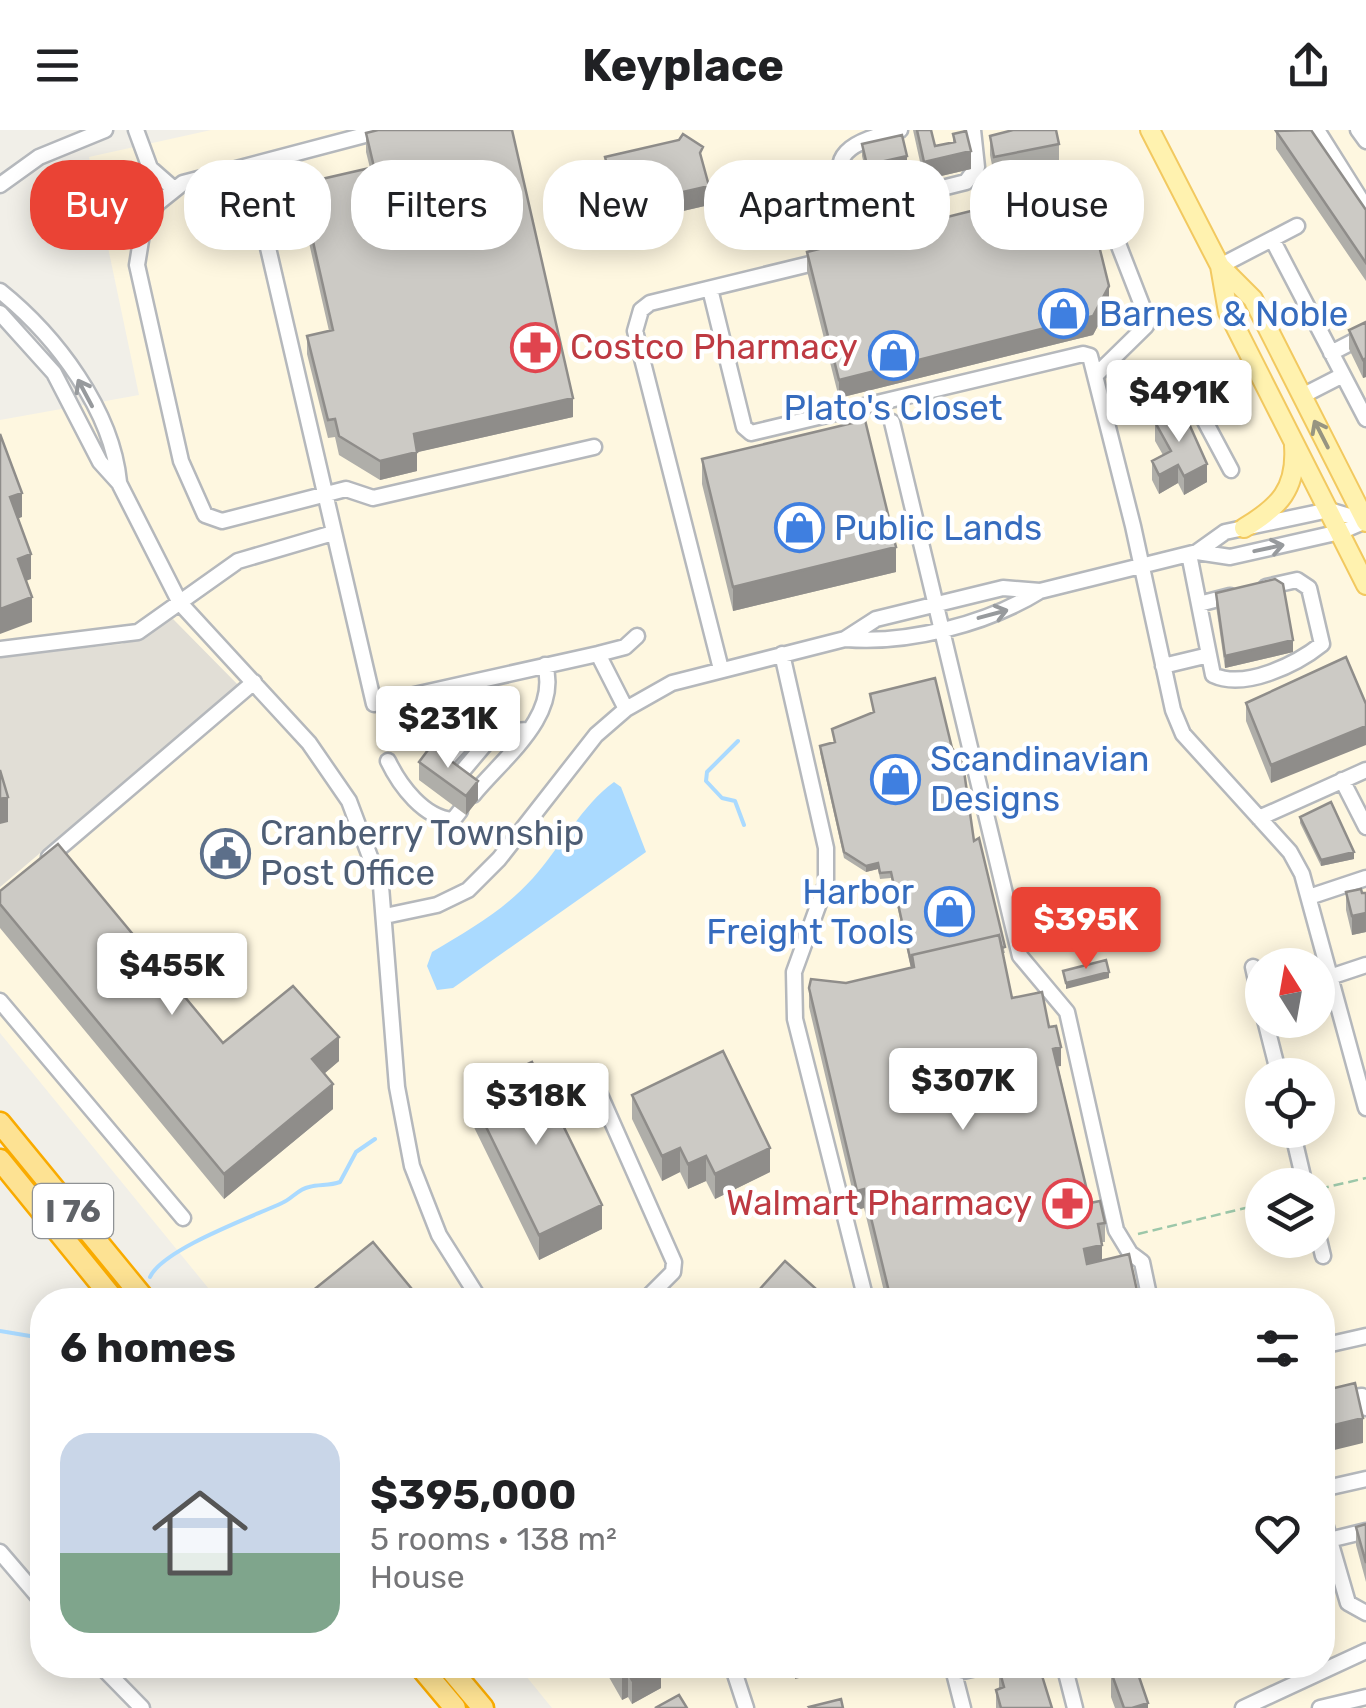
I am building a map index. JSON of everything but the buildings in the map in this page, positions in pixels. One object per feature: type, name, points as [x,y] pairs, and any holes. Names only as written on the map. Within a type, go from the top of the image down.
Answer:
[{"type":"highway","name":"I 76","points":[[0,1123],[135,1288]]},
{"type":"highway","name":"I 76","points":[[0,1160],[104,1288]]},
{"type":"highway","points":[[430,1678],[455,1708]]},
{"type":"highway","points":[[458,1678],[482,1708]]},
{"type":"main road","points":[[1150,130],[1220,266],[1228,312],[1366,585]]},
{"type":"main road","points":[[1220,266],[1253,299],[1366,521]]},
{"type":"main road","points":[[1244,528],[1275,508],[1290,489],[1295,472],[1294,441]]},
{"type":"street","points":[[0,185],[40,156],[104,130]]},
{"type":"street","points":[[136,130],[150,168],[174,189]]},
{"type":"street","points":[[271,160],[384,130]]},
{"type":"street","points":[[900,130],[857,140],[848,148],[843,158],[846,183],[862,203],[874,204],[966,182],[978,167],[973,130]]},
{"type":"street","points":[[1318,130],[1366,208]]},
{"type":"street","points":[[1358,130],[1366,141]]},
{"type":"street","points":[[184,186],[174,189],[144,222],[137,264],[181,460],[205,514],[222,521],[346,489],[373,498],[594,448]]},
{"type":"street","points":[[1220,266],[1297,226]]},
{"type":"street","points":[[1272,239],[1364,410]]},
{"type":"street","points":[[268,250],[374,704],[598,654],[625,647],[637,636]]},
{"type":"street","points":[[1096,374],[1146,326],[1147,318],[1121,250]]},
{"type":"street","points":[[721,669],[636,331],[641,310],[650,303],[842,256]]},
{"type":"street","points":[[710,289],[744,427],[752,433],[1082,354],[1090,356],[1162,666],[1182,734],[1290,852],[1322,948]]},
{"type":"street","points":[[0,292],[41,329],[80,384],[116,457],[119,483]]},
{"type":"street","points":[[0,313],[54,372],[100,462],[119,483],[180,603],[254,682],[341,786],[364,835],[385,916],[394,1064],[408,1149],[439,1235],[472,1288]]},
{"type":"street","points":[[1331,352],[1366,335]]},
{"type":"street","points":[[1107,416],[1131,402],[1160,376],[1173,371],[1184,382],[1231,470]]},
{"type":"street","points":[[1302,396],[1343,375]]},
{"type":"street","points":[[892,422],[1020,956],[1067,1012],[1120,1238],[1142,1262],[1147,1288]]},
{"type":"street","points":[[1193,553],[1224,532],[1329,510],[1366,521]]},
{"type":"street","points":[[845,638],[881,642],[1008,611],[1040,591],[1193,553],[1230,556],[1340,532],[1366,521]]},
{"type":"street","points":[[0,649],[123,636],[150,626],[238,561],[334,533]]},
{"type":"street","points":[[1193,553],[1199,604],[1214,675],[1227,682],[1298,664],[1322,644],[1309,588],[1297,580],[1199,604]]},
{"type":"street","points":[[385,916],[448,902],[478,882],[582,751],[626,709],[672,684],[845,638],[876,619],[1003,588],[1040,591]]},
{"type":"street","points":[[598,654],[626,709]]},
{"type":"street","points":[[782,654],[826,848],[826,884],[794,972],[795,1018],[863,1288]]},
{"type":"street","points":[[1162,666],[1209,655]]},
{"type":"street","points":[[473,796],[529,730],[548,700],[545,665]]},
{"type":"street","points":[[42,862],[254,682]]},
{"type":"street","points":[[438,770],[470,734],[492,736],[529,730]]},
{"type":"street","points":[[454,782],[492,736]]},
{"type":"street","points":[[388,761],[414,797],[441,819],[453,820],[460,810]]},
{"type":"street","points":[[1258,818],[1366,770]]},
{"type":"street","points":[[1342,780],[1366,828]]},
{"type":"street","points":[[414,797],[424,784]]},
{"type":"street","points":[[428,810],[441,796]]},
{"type":"street","points":[[1308,897],[1366,878]]},
{"type":"street","points":[[1335,975],[1366,965]]},
{"type":"street","points":[[1335,995],[1366,1108]]},
{"type":"street","points":[[0,1001],[183,1218]]},
{"type":"street","points":[[598,1088],[674,1262],[673,1272],[657,1288]]},
{"type":"street","points":[[1335,1343],[1366,1336]]},
{"type":"street","points":[[1335,1398],[1356,1394],[1362,1396],[1366,1408]]},
{"type":"street","points":[[1335,1485],[1366,1479]]},
{"type":"street","points":[[1335,1539],[1366,1531]]},
{"type":"street","points":[[0,1552],[30,1587]]},
{"type":"street","points":[[1335,1560],[1348,1603],[1366,1613]]},
{"type":"street","points":[[1335,1665],[1366,1651]]},
{"type":"street","points":[[113,1678],[142,1708]]},
{"type":"street","points":[[736,1678],[746,1708]]},
{"type":"street","points":[[954,1678],[963,1708]]},
{"type":"street","points":[[1067,1678],[1075,1708]]},
{"type":"street","points":[[1242,1708],[1307,1678]]},
{"type":"street","points":[[1320,1708],[1366,1697]]},
{"type":"path","points":[[1335,1185],[1366,1178]]},
{"type":"path","points":[[1120,1238],[1245,1208]]},
{"type":"shaded area","points":[[211,130],[1366,130],[1366,1708],[552,1708],[528,1678],[1335,1678],[1335,1288],[208,1288],[0,1033],[0,887],[238,685],[173,620],[122,644],[0,657],[0,420],[139,395],[109,250],[164,250],[164,160],[89,157]]},
{"type":"shaded area","points":[[173,619],[238,685],[0,887],[0,657],[122,644]]},
{"type":"water","points":[[614,782],[621,787],[646,852],[453,988],[437,990],[427,966],[432,952],[485,919],[521,890],[592,802]]},
{"type":"waterway","points":[[738,741],[707,772],[706,781],[722,798],[735,801],[744,825]]},
{"type":"waterway","points":[[150,1277],[172,1256],[210,1235],[282,1203],[305,1188],[340,1182],[356,1152],[375,1139]]},
{"type":"waterway","points":[[0,1331],[30,1336]]},
{"type":"place","name":"Barnes & Noble","points":[[1064,314]]},
{"type":"place","name":"Costco Pharmacy","points":[[535,347]]},
{"type":"place","name":"Plato's Closet","points":[[893,356]]},
{"type":"place","name":"Public Lands","points":[[799,528]]},
{"type":"place","name":"Scandinavian Designs","points":[[895,779]]},
{"type":"place","name":"Cranberry Township Post Office","points":[[225,853]]},
{"type":"place","name":"Harbor Freight Tools","points":[[949,912]]},
{"type":"place","name":"Walmart Pharmacy","points":[[1067,1203]]}]
